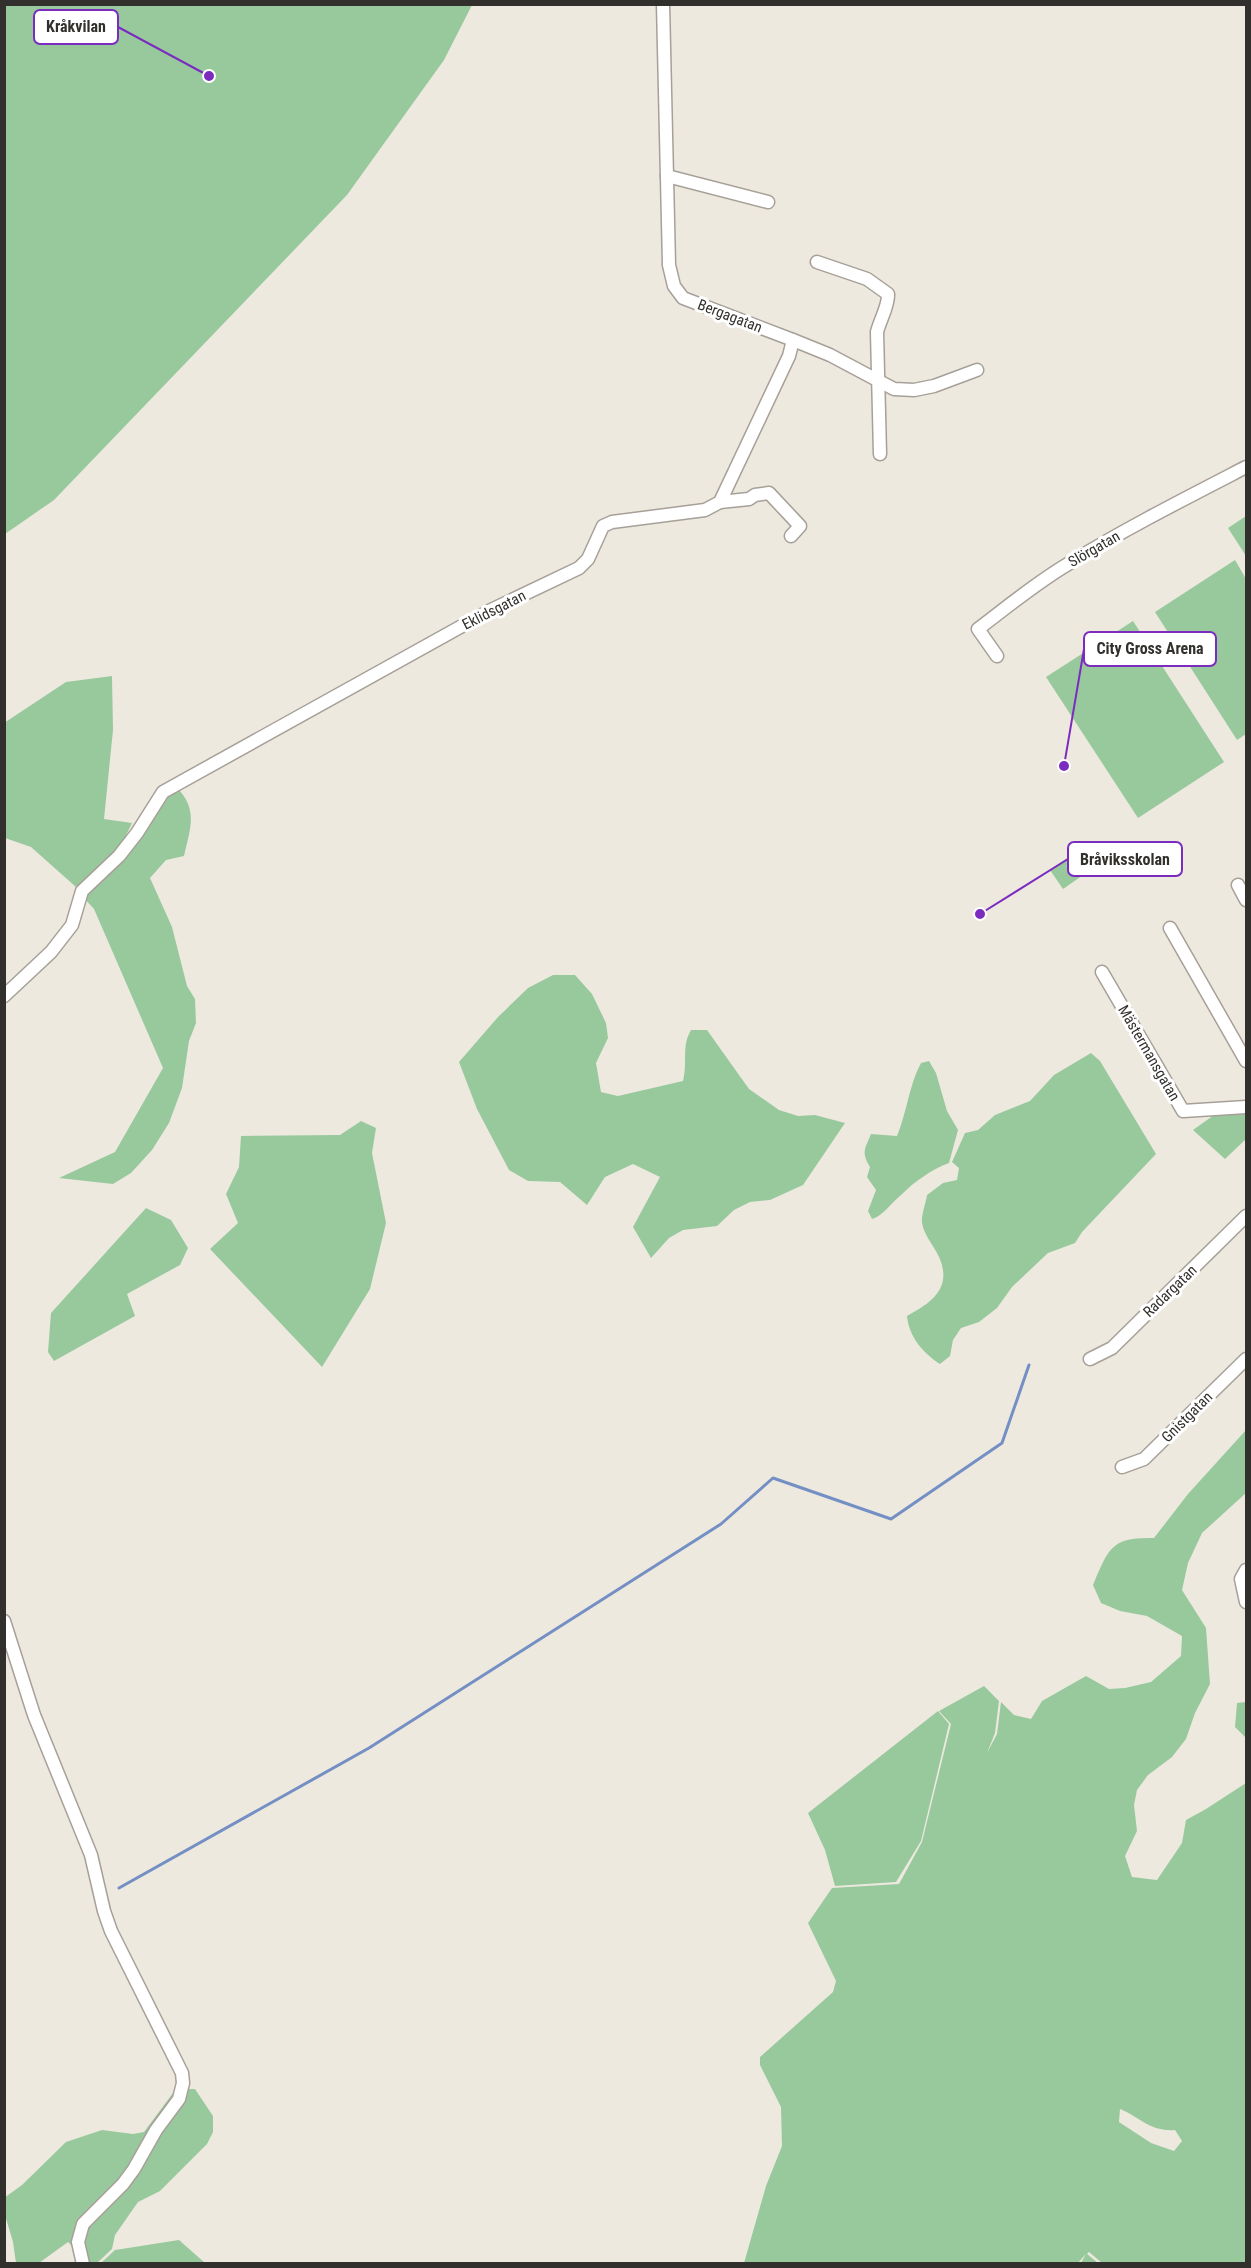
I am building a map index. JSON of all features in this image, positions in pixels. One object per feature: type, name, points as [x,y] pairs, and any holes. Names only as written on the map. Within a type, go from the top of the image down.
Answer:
[{"type":"street","name":"Bergagatan","points":[[663,4],[669,265],[674,286],[682,298],[794,340]]},
{"type":"street","points":[[667,176],[768,202]]},
{"type":"street","points":[[817,262],[867,279],[888,294],[889,302],[881,315],[877,332],[880,454]]},
{"type":"street","points":[[720,502],[789,356],[794,340],[830,355],[894,389],[914,390],[934,386],[977,370]]},
{"type":"street","name":"Slörgatan","points":[[997,656],[978,629],[1019,597],[1066,565],[1143,520],[1246,467]]},
{"type":"street","points":[[720,502],[749,499],[754,495],[769,493],[800,526],[791,536]]},
{"type":"street","name":"Eklidsgatan","points":[[4,996],[51,952],[72,925],[82,891],[119,856],[148,819],[163,792],[489,611],[579,567],[588,559],[603,526],[612,522],[705,510],[720,502]]},
{"type":"street","points":[[1238,885],[1246,900]]},
{"type":"street","points":[[1170,928],[1246,1061]]},
{"type":"street","name":"Mästermansgatan","points":[[1102,972],[1183,1111],[1246,1107]]},
{"type":"street","name":"Radargatan","points":[[1090,1359],[1112,1348],[1246,1216]]},
{"type":"street","name":"Gnistgatan","points":[[1122,1467],[1144,1459],[1246,1359]]},
{"type":"street","points":[[1246,1570],[1241,1579],[1246,1602]]},
{"type":"street","points":[[4,1621],[34,1715],[88,1845],[111,1931],[182,2073],[183,2083],[179,2099],[156,2130],[134,2169],[83,2224],[78,2242],[83,2264]]},
{"type":"green space","points":[[5,4],[472,5],[444,60],[347,195],[54,500],[5,534]]},
{"type":"green space","points":[[1246,516],[1246,556],[1228,528]]},
{"type":"green space","points":[[1235,560],[1246,579],[1246,734],[1237,740],[1155,612]]},
{"type":"green space","points":[[1133,621],[1224,762],[1138,818],[1046,677]]},
{"type":"green space","points":[[112,676],[113,730],[104,819],[132,823],[119,850],[76,887],[31,847],[5,838],[4,723],[66,682]]},
{"type":"green space","points":[[176,787],[188,803],[190,811],[190,828],[184,856],[166,860],[150,878],[172,927],[187,986],[195,999],[196,1023],[189,1041],[182,1088],[169,1123],[152,1150],[131,1173],[113,1184],[59,1178],[115,1152],[163,1068],[94,909],[83,897],[163,795]]},
{"type":"green space","points":[[1083,847],[1096,866],[1063,889],[1050,870]]},
{"type":"green space","points":[[553,975],[575,975],[592,994],[606,1023],[608,1038],[596,1063],[601,1092],[618,1096],[683,1081],[688,1036],[691,1030],[707,1030],[749,1089],[779,1110],[798,1116],[815,1115],[845,1123],[803,1185],[770,1200],[750,1202],[734,1210],[717,1226],[683,1230],[669,1238],[651,1258],[633,1227],[660,1177],[633,1164],[605,1177],[587,1205],[560,1182],[528,1181],[509,1170],[477,1109],[459,1062],[498,1017],[528,988]]},
{"type":"green space","points":[[1091,1053],[1100,1061],[1156,1154],[1082,1232],[1075,1243],[1048,1253],[1012,1287],[997,1308],[979,1322],[961,1328],[953,1340],[950,1356],[940,1364],[918,1344],[908,1324],[907,1316],[931,1300],[941,1286],[943,1277],[939,1257],[922,1223],[927,1195],[943,1183],[957,1180],[959,1168],[952,1162],[965,1133],[978,1130],[995,1115],[1030,1101],[1054,1075]]},
{"type":"green space","points":[[929,1061],[936,1073],[947,1111],[958,1130],[949,1163],[917,1181],[884,1212],[872,1219],[868,1211],[876,1190],[867,1177],[870,1167],[865,1154],[866,1147],[871,1134],[897,1136],[917,1071],[921,1063]]},
{"type":"green space","points":[[1246,1112],[1246,1139],[1225,1159],[1193,1130],[1214,1115]]},
{"type":"green space","points":[[361,1121],[376,1128],[372,1153],[386,1223],[370,1289],[322,1367],[210,1249],[238,1223],[226,1194],[239,1167],[241,1136],[340,1135]]},
{"type":"green space","points":[[146,1208],[171,1220],[188,1248],[180,1265],[127,1294],[135,1316],[54,1361],[48,1352],[51,1313]]},
{"type":"green space","points":[[1246,1430],[1246,1493],[1202,1533],[1188,1563],[1182,1590],[1206,1628],[1210,1684],[1195,1713],[1186,1739],[1172,1757],[1148,1775],[1137,1790],[1134,1805],[1137,1831],[1125,1856],[1132,1877],[1157,1880],[1182,1843],[1186,1820],[1246,1783],[1246,2263],[1102,2263],[1089,2252],[1087,2254],[1098,2263],[1081,2263],[1086,2254],[1077,2264],[744,2263],[766,2186],[782,2146],[781,2107],[760,2065],[760,2057],[833,1992],[836,1981],[808,1923],[832,1888],[899,1884],[922,1842],[951,1724],[939,1711],[984,1686],[999,1701],[995,1733],[987,1753],[997,1734],[1001,1702],[1014,1715],[1031,1719],[1042,1701],[1086,1676],[1109,1689],[1125,1688],[1151,1682],[1181,1656],[1182,1636],[1147,1616],[1120,1611],[1101,1603],[1093,1585],[1103,1561],[1114,1547],[1120,1542],[1154,1538],[1188,1494]],"holes":[[[1120,2109],[1159,2129],[1175,2130],[1182,2141],[1174,2151],[1151,2143],[1119,2122]]]},
{"type":"green space","points":[[1246,1702],[1246,1738],[1235,1727],[1237,1703]]},
{"type":"green space","points":[[938,1711],[949,1724],[921,1841],[896,1882],[835,1886],[825,1850],[808,1813]]},
{"type":"green space","points":[[176,2089],[195,2089],[213,2116],[213,2132],[207,2144],[160,2191],[138,2202],[115,2235],[112,2249],[97,2263],[89,2263],[68,2242],[39,2263],[16,2263],[5,2215],[4,2198],[22,2185],[66,2142],[102,2130],[133,2134],[144,2132]]},
{"type":"green space","points":[[179,2240],[205,2263],[101,2263],[115,2250]]},
{"type":"waterway","points":[[119,1888],[369,1748],[721,1524],[773,1478],[891,1519],[1002,1443],[1029,1365]]},
{"type":"place","name":"Kråkvilan","points":[[209,76]]},
{"type":"place","name":"City Gross Arena","points":[[1064,766]]},
{"type":"place","name":"Bråviksskolan","points":[[980,914]]}]
